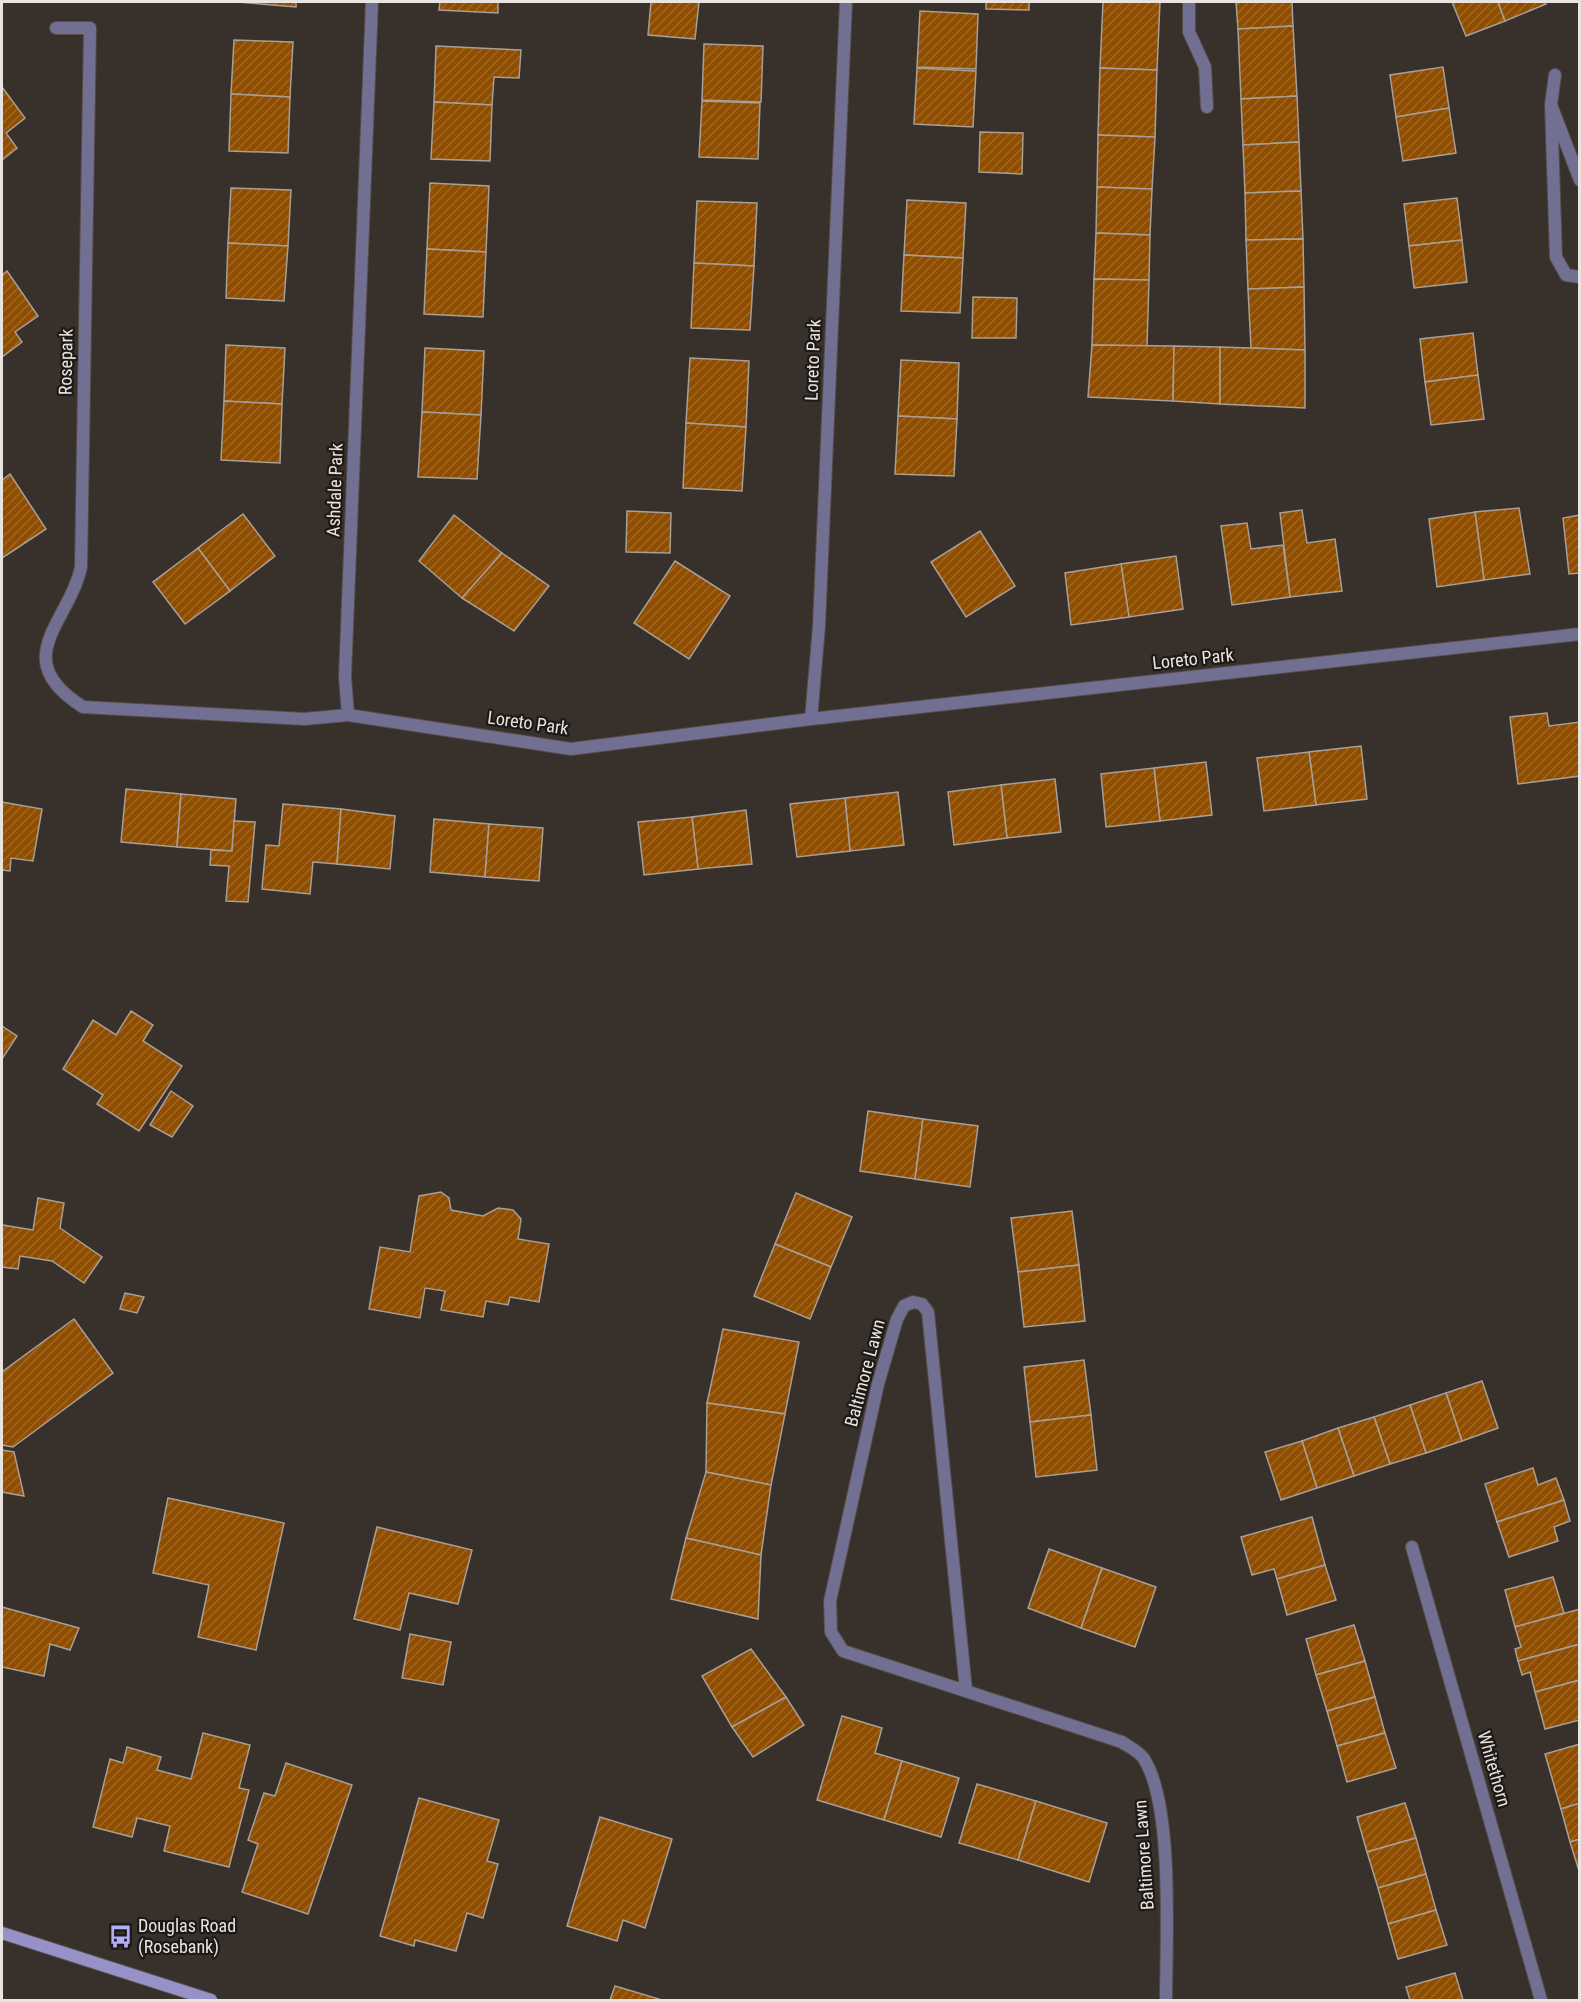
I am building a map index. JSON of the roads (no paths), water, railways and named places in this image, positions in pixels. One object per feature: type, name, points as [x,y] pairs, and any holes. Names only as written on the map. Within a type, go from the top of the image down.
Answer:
[{"type":"main road","points":[[2,1933],[211,2001]]},
{"type":"street","name":"Ashdale Park","points":[[348,715],[345,677],[372,2]]},
{"type":"street","name":"Loreto Park","points":[[811,719],[820,614],[846,2]]},
{"type":"street","points":[[1190,2],[1189,32],[1205,67],[1207,107]]},
{"type":"street","name":"Rosepark","points":[[56,28],[90,28],[90,40],[81,567],[78,580],[47,642],[46,657],[49,671],[56,685],[83,707],[304,719],[348,715]]},
{"type":"street","points":[[1555,75],[1551,105],[1556,257],[1566,274],[1580,277]]},
{"type":"street","points":[[1551,105],[1580,180]]},
{"type":"street","name":"Loreto Park","points":[[348,715],[571,749],[811,719],[1580,634]]},
{"type":"street","name":"Baltimore Lawn","points":[[966,1690],[934,1353],[928,1312],[922,1304],[913,1302],[904,1306],[897,1319],[878,1384],[830,1601],[831,1632],[843,1651],[1122,1742],[1143,1757],[1157,1789],[1166,1885],[1166,2001]]},
{"type":"street","name":"Whitethorn","points":[[1412,1546],[1541,2001]]},
{"type":"place","name":"Douglas Road (Rosebank)","points":[[120,1936]]}]
